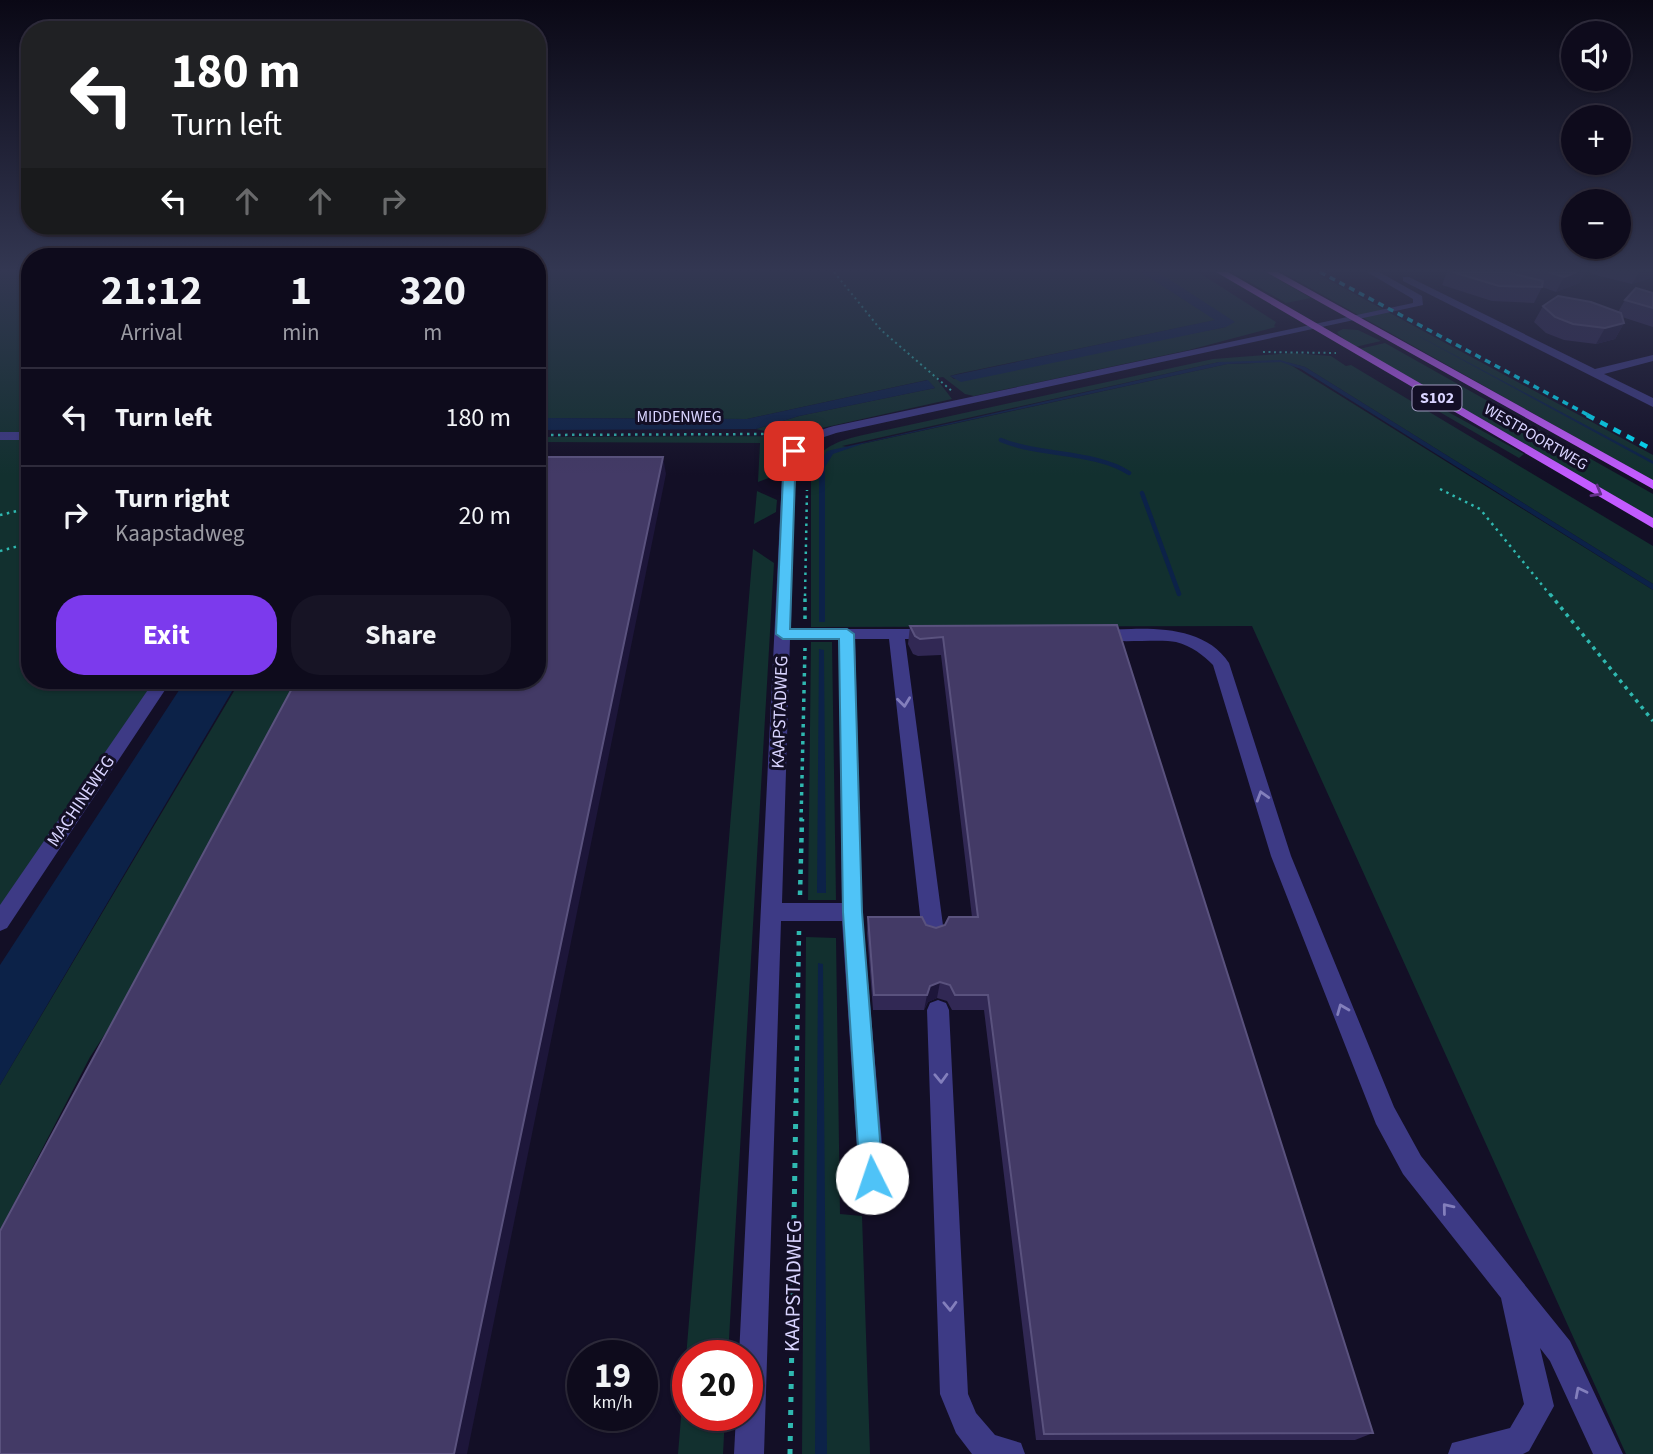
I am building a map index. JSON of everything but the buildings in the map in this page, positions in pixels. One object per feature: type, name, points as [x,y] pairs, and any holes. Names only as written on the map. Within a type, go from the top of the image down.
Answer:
[{"type":"main road","name":"WESTPOORTWEG","points":[[1336,340],[1653,524]]},
{"type":"main road","name":"WESTPOORTWEG","points":[[1393,340],[1653,485]]},
{"type":"street","points":[[802,444],[822,433],[1258,340]]},
{"type":"street","points":[[1527,340],[1653,403]]},
{"type":"street","points":[[1594,373],[1653,358]]},
{"type":"street","points":[[0,436],[21,436]]},
{"type":"street","name":"KAAPSTADWEG","points":[[749,1454],[789,477],[791,459],[802,444]]},
{"type":"street","points":[[783,634],[949,634]]},
{"type":"street","points":[[847,634],[852,912],[872,1178]]},
{"type":"street","points":[[896,634],[933,933]]},
{"type":"street","points":[[1084,635],[1177,635],[1196,641],[1211,651],[1221,663],[1281,856],[1385,1115],[1412,1165],[1560,1351],[1608,1454]]},
{"type":"street","name":"MACHINEWEG","points":[[0,922],[158,689]]},
{"type":"street","points":[[772,912],[852,912]]},
{"type":"street","points":[[939,1010],[954,1394],[966,1423],[986,1448],[1010,1454]]},
{"type":"street","points":[[1463,1454],[1519,1441],[1539,1406],[1513,1289]]},
{"type":"path","points":[[892,340],[964,402]]},
{"type":"path","name":"MIDDENWEG","points":[[546,435],[766,434],[802,444]]},
{"type":"path","name":"KAAPSTADWEG","points":[[790,1454],[807,481]]},
{"type":"path","points":[[1440,489],[1480,509],[1653,721]]},
{"type":"path","points":[[0,515],[21,510]]},
{"type":"path","points":[[0,551],[21,545]]},
{"type":"green space","points":[[0,340],[21,340],[21,434],[0,434]]},
{"type":"green space","points":[[546,340],[1122,340],[950,376],[954,379],[1159,340],[1227,340],[974,396],[965,394],[943,377],[936,378],[952,399],[791,437],[756,429],[799,416],[935,388],[927,380],[747,419],[546,418]]},
{"type":"green space","points":[[1345,340],[1381,341],[1355,347]]},
{"type":"green space","points":[[1402,340],[1440,340],[1653,455],[1653,481]]},
{"type":"green space","points":[[1385,343],[1653,494],[1653,521],[1359,349]]},
{"type":"green space","points":[[1292,353],[1331,356],[1346,366],[1351,365],[1653,546],[1653,584],[1305,367],[1286,362],[1653,590],[1653,1454],[1626,1454],[1252,626],[811,627],[811,468],[826,449],[863,435],[1213,359]],"holes":[[[1219,362],[1256,363],[1227,364],[848,447],[842,446]]]},
{"type":"green space","points":[[1432,403],[1524,454],[1519,458],[1431,407]]},
{"type":"green space","points":[[767,436],[782,442],[779,474],[758,482],[760,443],[546,442],[546,437]]},
{"type":"green space","points":[[0,438],[21,438],[21,689],[150,689],[0,908]]},
{"type":"green space","points":[[757,491],[777,500],[776,512],[754,524]]},
{"type":"green space","points":[[753,549],[774,563],[729,1340],[687,1340]]},
{"type":"green space","points":[[811,642],[832,642],[836,900],[808,900]]},
{"type":"green space","points":[[235,689],[299,689],[186,909],[90,1057],[0,1230],[0,1085]]},
{"type":"green space","points":[[806,937],[836,938],[840,1214],[862,1216],[870,1454],[802,1454]]},
{"type":"green space","points":[[680,1431],[724,1431],[723,1454],[678,1454]]},
{"type":"water","points":[[1121,340],[1164,340],[961,382],[950,376]]},
{"type":"water","points":[[1425,340],[1653,461],[1653,464]]},
{"type":"water","points":[[1280,360],[1305,367],[1653,584],[1653,590],[1301,369],[1281,362],[1227,364],[865,443],[833,454],[825,467],[825,622],[819,622],[819,464],[827,451],[1219,362]]},
{"type":"water","points":[[928,380],[935,388],[799,416],[756,429],[546,430],[546,418],[747,419]]},
{"type":"water","points":[[819,649],[824,650],[826,893],[817,893]]},
{"type":"water","points":[[180,689],[233,689],[0,1085],[0,965]]},
{"type":"water","points":[[818,963],[823,964],[827,1454],[815,1454]]},
{"type":"waterway","points":[[1001,440],[1032,449],[1100,461],[1129,473]]},
{"type":"waterway","points":[[1142,493],[1179,594]]},
{"type":"railway","points":[[1447,340],[1590,416]]},
{"type":"railway","points":[[1587,415],[1653,450]]},
{"type":"route","points":[[794,451],[789,477],[783,634],[847,634],[852,912],[872,1178]]}]
